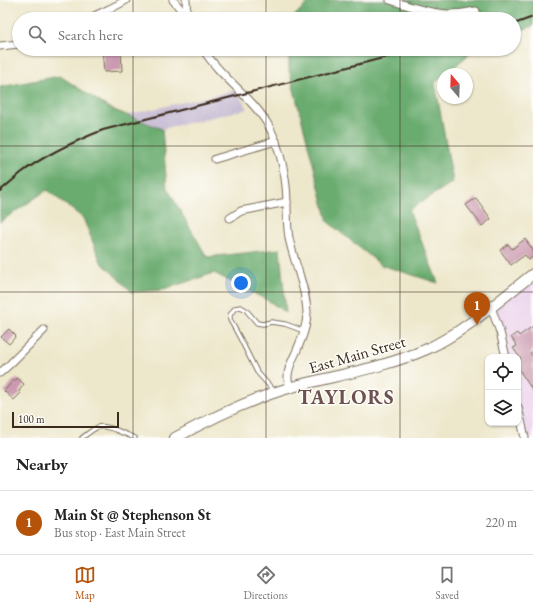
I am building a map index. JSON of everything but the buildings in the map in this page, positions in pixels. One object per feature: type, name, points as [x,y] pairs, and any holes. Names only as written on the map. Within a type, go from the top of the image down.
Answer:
[{"type":"street","points":[[102,12],[126,0]]},
{"type":"street","points":[[173,0],[183,12]]},
{"type":"street","points":[[186,0],[187,12]]},
{"type":"street","points":[[390,0],[434,12]]},
{"type":"street","points":[[468,12],[476,11]]},
{"type":"street","points":[[0,46],[12,45]]},
{"type":"street","points":[[208,56],[243,93],[266,121],[276,141],[286,186],[289,238],[306,304],[306,323],[289,371],[288,378],[291,388]]},
{"type":"street","points":[[215,159],[276,141]]},
{"type":"street","points":[[230,218],[241,212],[287,202]]},
{"type":"street","name":"East Main Street","points":[[175,438],[208,420],[257,398],[396,361],[428,349],[457,333],[533,274]]},
{"type":"street","points":[[491,307],[500,332],[505,354]]},
{"type":"street","points":[[0,373],[44,330]]},
{"type":"street","points":[[521,420],[525,438]]},
{"type":"lane","points":[[276,392],[257,372],[230,320],[230,315],[235,308],[241,307],[246,310],[257,323],[263,324],[271,322],[285,324],[304,330]]},
{"type":"lane","points":[[82,438],[97,427],[101,426],[134,438]]},
{"type":"shaded area","points":[[236,90],[248,109],[162,129],[128,115]]},
{"type":"shaded area","points":[[533,274],[533,438],[525,438],[521,420],[521,354],[505,354],[491,307]]},
{"type":"green space","points":[[311,0],[533,0],[533,26],[521,30],[521,12],[298,12]]},
{"type":"green space","points":[[289,56],[467,56],[453,68],[437,68],[437,81],[435,83],[437,104],[439,104],[453,182],[409,210],[438,283],[381,265],[328,222],[289,70]]},
{"type":"green space","points":[[60,76],[109,108],[162,129],[167,188],[207,257],[280,249],[286,313],[269,301],[214,273],[162,290],[132,292],[101,262],[83,218],[47,190],[0,222],[0,87]]},
{"type":"railway","points":[[521,21],[533,17]]},
{"type":"railway","points":[[0,191],[21,173],[40,160],[71,143],[103,130],[391,56]]},
{"type":"place","name":"Main St @ Stephenson St","points":[[477,325]]},
{"type":"district","name":"TAYLORS","points":[[346,397]]}]
